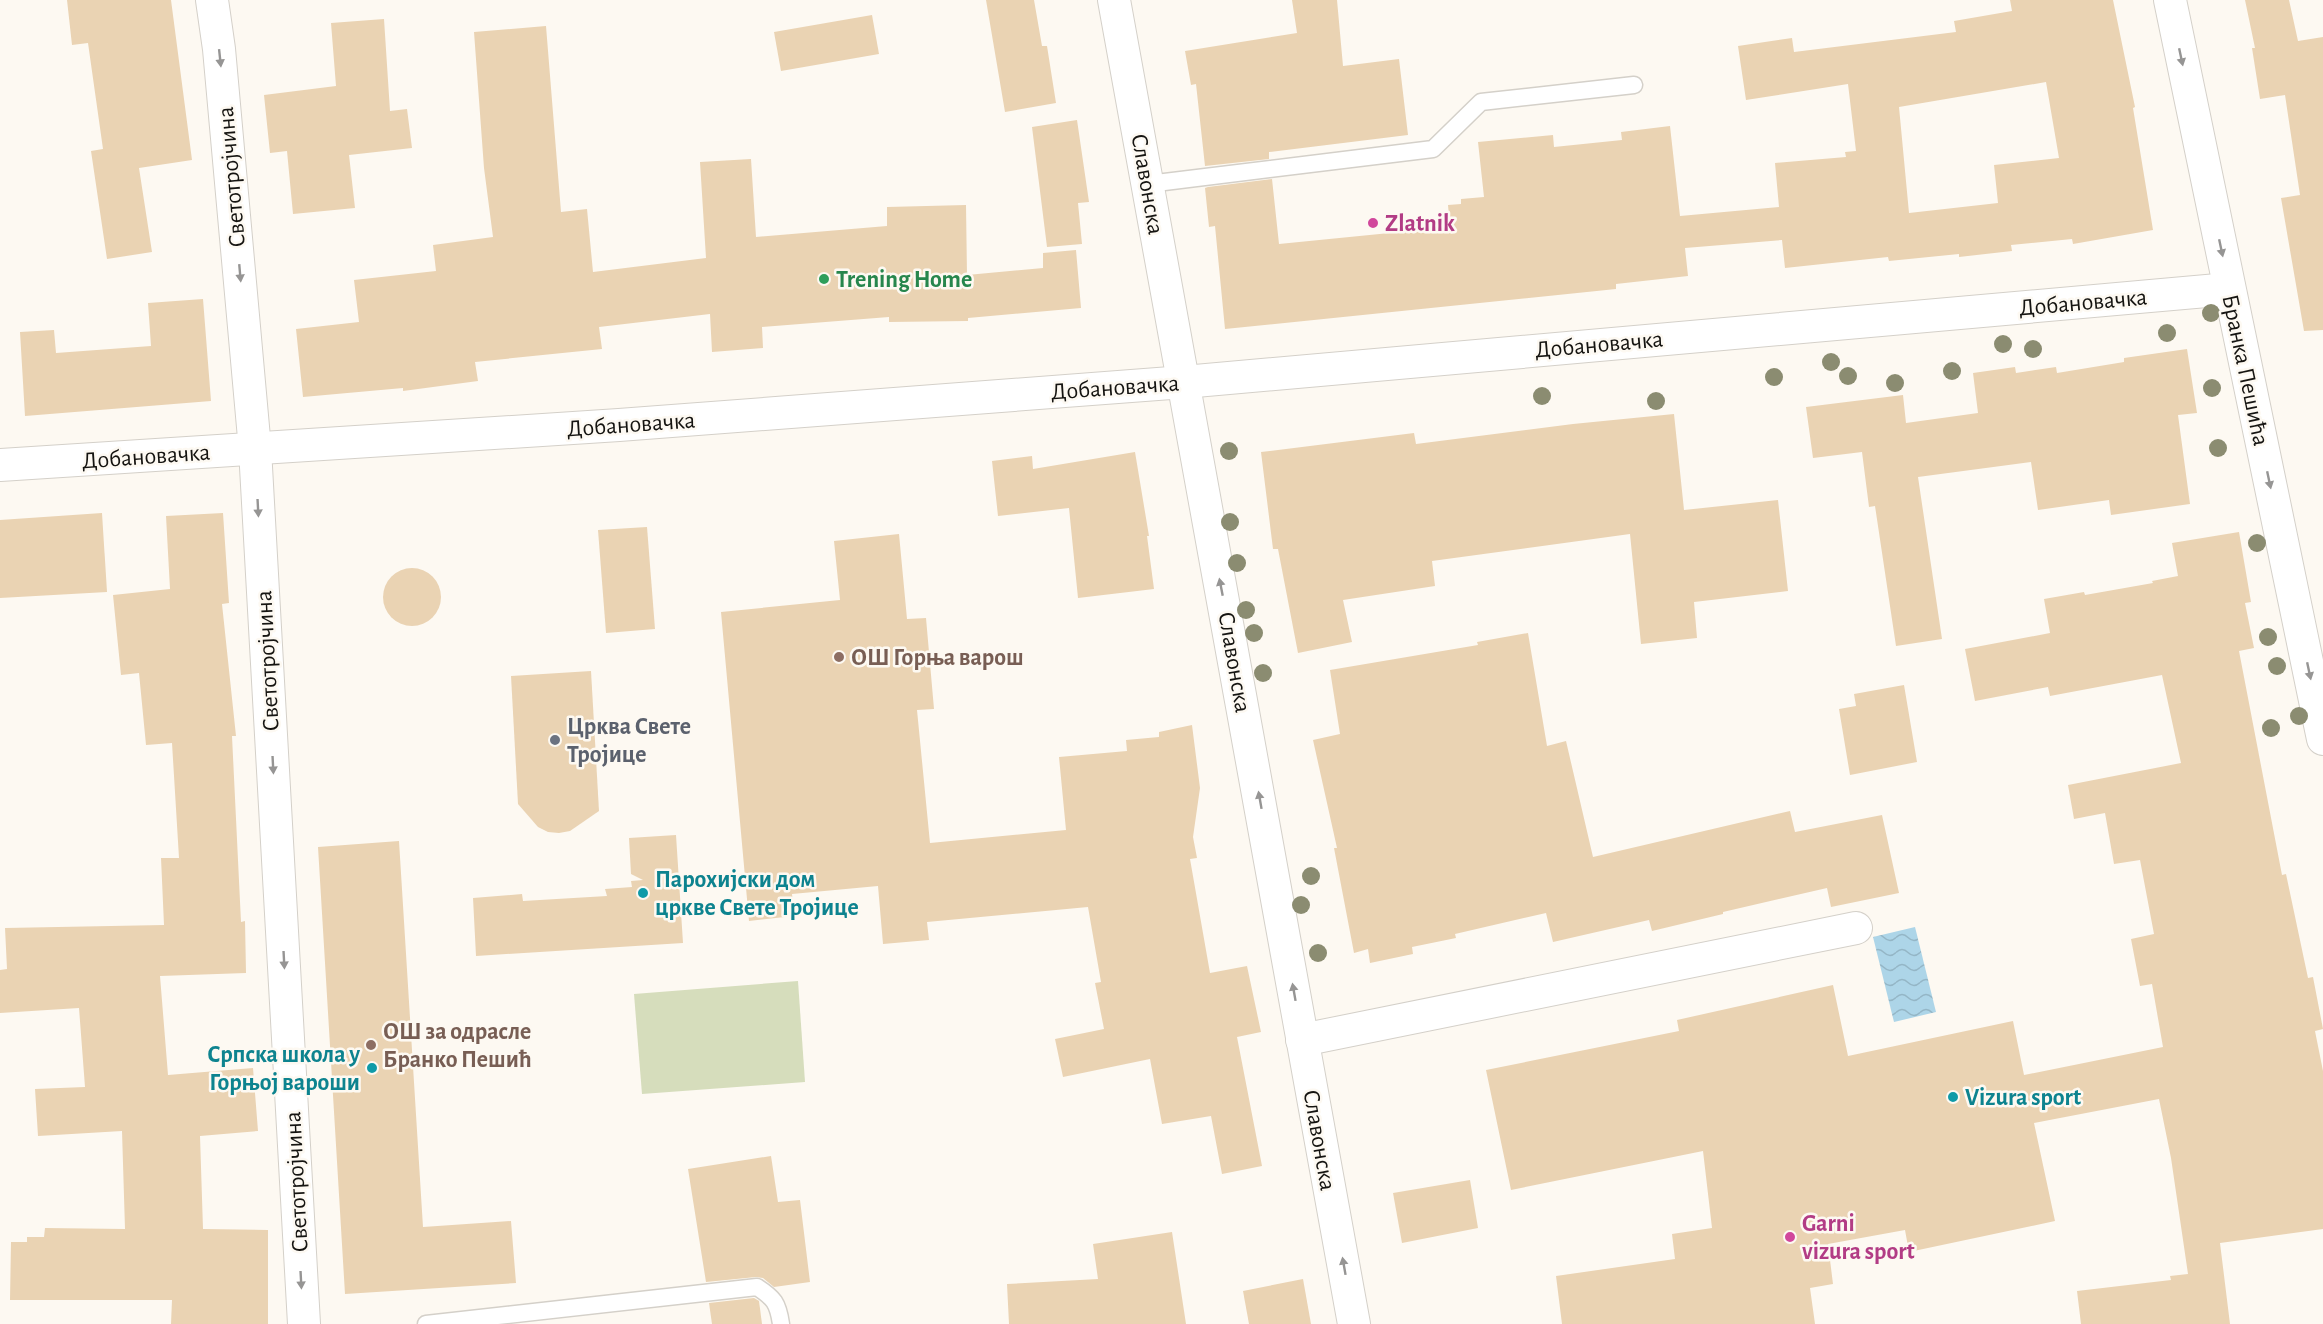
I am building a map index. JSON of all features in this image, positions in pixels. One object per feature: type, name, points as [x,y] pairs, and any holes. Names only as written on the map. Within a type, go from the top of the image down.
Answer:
[{"type":"street","name":"Светотројчина","points":[[212,0],[219,49],[255,449],[304,1324]]},
{"type":"street","name":"Славонска","points":[[1114,0],[1354,1324]]},
{"type":"street","name":"Бранка Пешића","points":[[2170,0],[2323,739]]},
{"type":"street","name":"Добановачка","points":[[0,465],[619,425],[1184,382],[2229,289]]},
{"type":"street","points":[[1302,1040],[1856,928]]},
{"type":"lane","points":[[1148,184],[1433,149],[1481,102],[1634,85]]},
{"type":"lane","points":[[426,1324],[757,1287],[772,1296],[779,1311],[781,1324]]},
{"type":"green space","points":[[798,981],[805,1082],[642,1094],[634,994]]},
{"type":"water","points":[[1915,927],[1936,1012],[1894,1022],[1873,937]]},
{"type":"building","points":[[67,0],[171,0],[192,160],[139,168],[152,252],[107,259],[91,151],[103,149],[88,43],[72,45]]},
{"type":"building","points":[[986,0],[1034,0],[1042,46],[1047,46],[1056,103],[1005,112]]},
{"type":"building","points":[[1292,0],[1337,0],[1343,66],[1399,59],[1408,135],[1269,152],[1269,159],[1205,166],[1196,84],[1191,85],[1185,51],[1297,33]]},
{"type":"building","points":[[2010,0],[2113,0],[2135,107],[2133,108],[2153,230],[2073,244],[2072,239],[2011,245],[2012,251],[1959,257],[1959,254],[1889,261],[1888,257],[1785,268],[1782,240],[1685,248],[1688,276],[1616,284],[1616,289],[1225,329],[1215,226],[1209,227],[1205,188],[1272,179],[1279,244],[1450,227],[1448,205],[1461,204],[1461,199],[1484,197],[1478,142],[1553,135],[1554,147],[1622,140],[1621,132],[1670,126],[1680,216],[1779,207],[1775,163],[1846,157],[1845,152],[1856,151],[1848,84],[1746,100],[1738,46],[1792,38],[1794,52],[1956,32],[1954,21],[2012,11]],"holes":[[[2046,82],[2059,158],[1994,165],[1998,203],[1909,213],[1899,107]]]},
{"type":"building","points":[[2245,0],[2289,0],[2298,41],[2323,37],[2323,330],[2304,331],[2281,198],[2300,195],[2285,95],[2260,99],[2252,48],[2255,48]]},
{"type":"building","points":[[872,15],[879,54],[781,71],[774,32]]},
{"type":"building","points":[[384,19],[390,111],[407,109],[412,148],[349,155],[355,208],[293,214],[287,151],[270,153],[264,95],[336,86],[331,23]]},
{"type":"building","points":[[546,26],[561,212],[587,209],[593,272],[706,258],[700,162],[751,159],[756,237],[887,226],[887,207],[966,205],[967,275],[1043,268],[1043,253],[1076,250],[1081,308],[968,318],[968,321],[889,322],[889,317],[762,327],[763,348],[712,352],[710,314],[599,327],[602,349],[475,362],[478,381],[403,391],[403,388],[303,397],[296,329],[359,322],[354,280],[436,271],[433,245],[493,237],[484,168],[474,32]]},
{"type":"building","points":[[1077,120],[1089,202],[1078,203],[1082,244],[1047,247],[1032,127]]},
{"type":"building","points":[[203,299],[211,401],[25,416],[20,332],[54,330],[56,353],[151,346],[148,303]]},
{"type":"building","points":[[2187,349],[2197,413],[2178,415],[2190,504],[2111,515],[2109,500],[2038,510],[2031,462],[1918,477],[1942,639],[1896,646],[1875,506],[1869,507],[1862,452],[1813,458],[1806,407],[1903,395],[1906,423],[1978,413],[1973,373],[2015,367],[2016,373],[2056,367],[2057,373],[2124,362],[2124,358]]},
{"type":"building","points":[[1674,414],[1684,510],[1778,500],[1788,591],[1694,602],[1697,638],[1641,644],[1630,534],[1432,561],[1435,586],[1343,600],[1352,642],[1298,653],[1278,549],[1273,549],[1261,452],[1414,433],[1416,444]]},
{"type":"building","points":[[1135,452],[1149,536],[1147,536],[1154,589],[1078,598],[1069,508],[998,516],[992,461],[1032,456],[1033,469]]},
{"type":"building","points":[[102,513],[107,592],[0,598],[0,520]]},
{"type":"building","points":[[223,513],[229,603],[222,604],[236,736],[232,736],[241,922],[245,921],[246,973],[160,976],[168,1075],[253,1068],[258,1131],[200,1136],[203,1229],[268,1230],[268,1324],[171,1324],[172,1300],[10,1300],[11,1242],[27,1242],[27,1237],[44,1237],[45,1228],[125,1229],[122,1131],[38,1136],[35,1089],[85,1087],[79,1008],[0,1013],[0,970],[7,969],[5,928],[164,925],[161,858],[179,858],[172,743],[146,745],[139,673],[121,675],[113,595],[170,589],[166,516]]},
{"type":"building","points":[[647,527],[655,629],[606,633],[598,530]]},
{"type":"building","points":[[2239,532],[2251,602],[2245,603],[2254,648],[2239,651],[2282,875],[2286,874],[2308,978],[2313,977],[2323,1029],[2315,1031],[2323,1071],[2323,1229],[2220,1243],[2230,1324],[2081,1324],[2077,1291],[2171,1280],[2170,1276],[2188,1274],[2171,1158],[2159,1099],[2034,1123],[2055,1221],[1909,1252],[1905,1230],[1828,1244],[1833,1284],[1810,1288],[1815,1324],[1562,1324],[1556,1276],[1675,1259],[1672,1234],[1712,1228],[1703,1151],[1511,1190],[1486,1070],[1679,1031],[1677,1020],[1833,985],[1848,1056],[2013,1021],[2024,1075],[2163,1047],[2152,984],[2140,986],[2131,939],[2154,934],[2140,860],[2114,864],[2105,813],[2074,819],[2068,785],[2181,763],[2162,675],[2050,696],[2048,687],[1975,701],[1965,649],[2050,633],[2044,599],[2084,592],[2085,595],[2153,583],[2152,581],[2178,576],[2172,543]]},
{"type":"building","points":[[899,534],[907,619],[926,618],[934,709],[917,710],[930,843],[1066,830],[1059,757],[1127,751],[1126,740],[1159,737],[1159,732],[1192,725],[1200,788],[1193,837],[1197,858],[1190,859],[1210,973],[1247,966],[1261,1032],[1237,1037],[1262,1166],[1222,1174],[1211,1116],[1162,1124],[1150,1059],[1063,1077],[1055,1039],[1104,1029],[1095,983],[1101,982],[1088,907],[927,922],[929,940],[883,944],[878,886],[792,894],[794,916],[749,921],[721,612],[840,600],[834,541]]},
{"type":"building","points":[[406,568],[418,568],[433,576],[441,591],[441,603],[433,618],[418,626],[406,626],[391,618],[383,603],[383,591],[391,576]]},
{"type":"building","points":[[1528,633],[1547,746],[1566,741],[1593,857],[1790,811],[1795,832],[1882,815],[1899,893],[1831,907],[1827,888],[1652,931],[1649,920],[1553,942],[1546,913],[1455,934],[1456,938],[1412,947],[1413,954],[1370,963],[1368,949],[1354,953],[1334,848],[1337,848],[1313,740],[1340,734],[1330,670],[1478,645],[1477,642]]},
{"type":"building","name":"Црква Свете Тројице","points":[[591,671],[599,811],[570,831],[548,832],[538,827],[518,804],[511,676]]},
{"type":"building","points":[[1904,685],[1917,762],[1850,775],[1839,709],[1856,706],[1854,694]]},
{"type":"building","name":"Парохијски дом цркве Свете Тројице","points":[[676,835],[683,943],[476,956],[473,898],[522,894],[523,901],[607,896],[605,889],[632,887],[631,881],[643,880],[631,874],[629,838]]},
{"type":"building","name":"Српска школа у Горњој вароши","points":[[399,841],[423,1227],[511,1221],[516,1283],[345,1294],[318,847]]},
{"type":"building","points":[[771,1156],[778,1202],[800,1200],[810,1282],[774,1287],[763,1278],[756,1277],[706,1282],[688,1169]]},
{"type":"building","points":[[1470,1180],[1478,1228],[1402,1243],[1393,1193]]},
{"type":"building","points":[[1172,1232],[1186,1324],[1009,1324],[1007,1284],[1098,1279],[1093,1244]]},
{"type":"building","points":[[1303,1279],[1311,1324],[1249,1324],[1243,1291]]},
{"type":"building","points":[[754,1298],[759,1301],[762,1324],[712,1324],[709,1303]]},
{"type":"place","name":"Zlatnik","points":[[1373,223]]},
{"type":"place","name":"Trening Home","points":[[824,279]]},
{"type":"place","name":"ОШ Горња варош","points":[[839,657]]},
{"type":"place","name":"Црква Свете Тројице","points":[[555,740]]},
{"type":"place","name":"Парохијски дом цркве Свете Тројице","points":[[643,893]]},
{"type":"place","name":"ОШ за одрасле Бранко Пешић","points":[[371,1045]]},
{"type":"place","name":"Српска школа у Горњој вароши","points":[[372,1068]]},
{"type":"place","name":"Vizura sport","points":[[1953,1097]]},
{"type":"place","name":"Garni vizura sport","points":[[1790,1237]]}]
